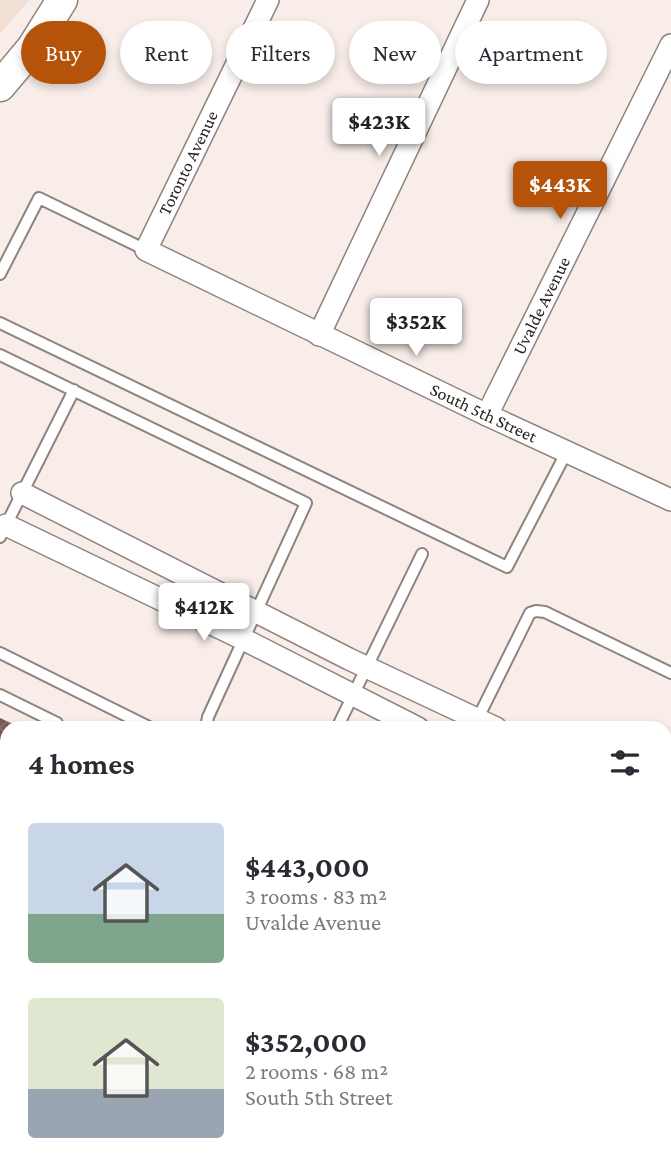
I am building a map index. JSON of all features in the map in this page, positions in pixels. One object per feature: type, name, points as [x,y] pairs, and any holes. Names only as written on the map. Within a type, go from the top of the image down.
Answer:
[{"type":"main road","points":[[0,86],[32,48],[62,0]]},
{"type":"street","name":"Toronto Avenue","points":[[146,250],[268,0]]},
{"type":"street","points":[[318,335],[478,0]]},
{"type":"street","name":"Uvalde Avenue","points":[[487,415],[671,45]]},
{"type":"street","name":"South 5th Street","points":[[146,250],[566,453],[669,493]]},
{"type":"street","points":[[22,493],[474,721]]},
{"type":"street","points":[[3,531],[243,639],[404,721]]},
{"type":"lane","points":[[0,274],[39,198],[146,250]]},
{"type":"lane","points":[[0,323],[507,567],[566,453]]},
{"type":"lane","points":[[0,355],[306,503],[207,721]]},
{"type":"lane","points":[[3,531],[74,390]]},
{"type":"lane","points":[[340,721],[422,554]]},
{"type":"lane","points":[[484,721],[530,613],[536,611],[545,612],[671,673]]},
{"type":"lane","points":[[0,653],[137,721]]},
{"type":"lane","points":[[0,695],[53,721]]},
{"type":"shaded area","points":[[0,0],[29,0],[0,34]]}]
